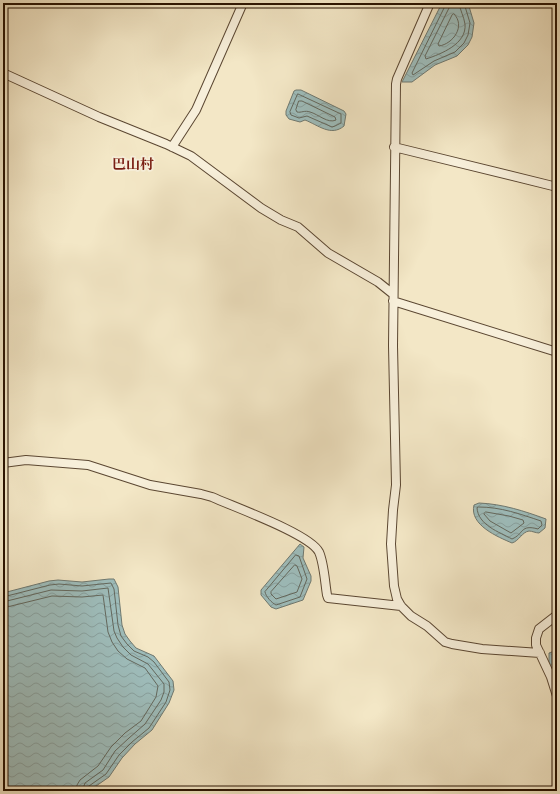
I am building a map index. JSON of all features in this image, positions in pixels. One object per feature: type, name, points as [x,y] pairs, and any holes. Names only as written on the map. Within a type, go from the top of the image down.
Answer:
[{"type":"street","points":[[172,147],[196,110],[243,3]]},
{"type":"street","points":[[430,3],[397,79],[394,147],[393,298],[396,485],[393,510],[392,544],[394,586],[397,599],[401,606],[450,644],[482,649],[540,653]]},
{"type":"street","points":[[3,73],[99,117],[191,156],[261,208],[281,220],[298,227],[328,253],[378,282],[393,298],[557,352]]},
{"type":"street","points":[[394,147],[557,187]]},
{"type":"street","points":[[3,463],[26,460],[88,465],[150,486],[212,497],[286,529],[314,546],[321,559],[326,595],[328,598],[401,606]]},
{"type":"street","points":[[557,615],[539,629],[536,638],[536,644],[557,696]]},
{"type":"water","points":[[442,3],[468,3],[474,23],[472,37],[468,45],[457,56],[435,65],[412,82],[402,82]]},
{"type":"water","points":[[301,90],[344,111],[346,114],[344,126],[339,129],[329,130],[305,120],[300,122],[289,119],[286,115],[286,111],[294,91]]},
{"type":"water","points":[[479,503],[513,508],[546,519],[545,528],[539,533],[530,531],[527,532],[512,543],[493,534],[480,524],[476,519],[474,512],[474,505]]},
{"type":"water","points":[[300,544],[304,547],[303,558],[311,576],[311,581],[303,600],[276,609],[271,607],[261,595],[261,590]]},
{"type":"water","points":[[114,579],[118,587],[122,625],[125,634],[136,648],[154,656],[173,681],[174,690],[169,703],[152,730],[135,744],[122,758],[109,777],[89,791],[3,791],[3,593],[49,581],[58,580],[82,582]]},
{"type":"water","points":[[557,650],[557,682],[549,663],[549,653]]},
{"type":"district","name":"巴山村","points":[[133,164]]}]
